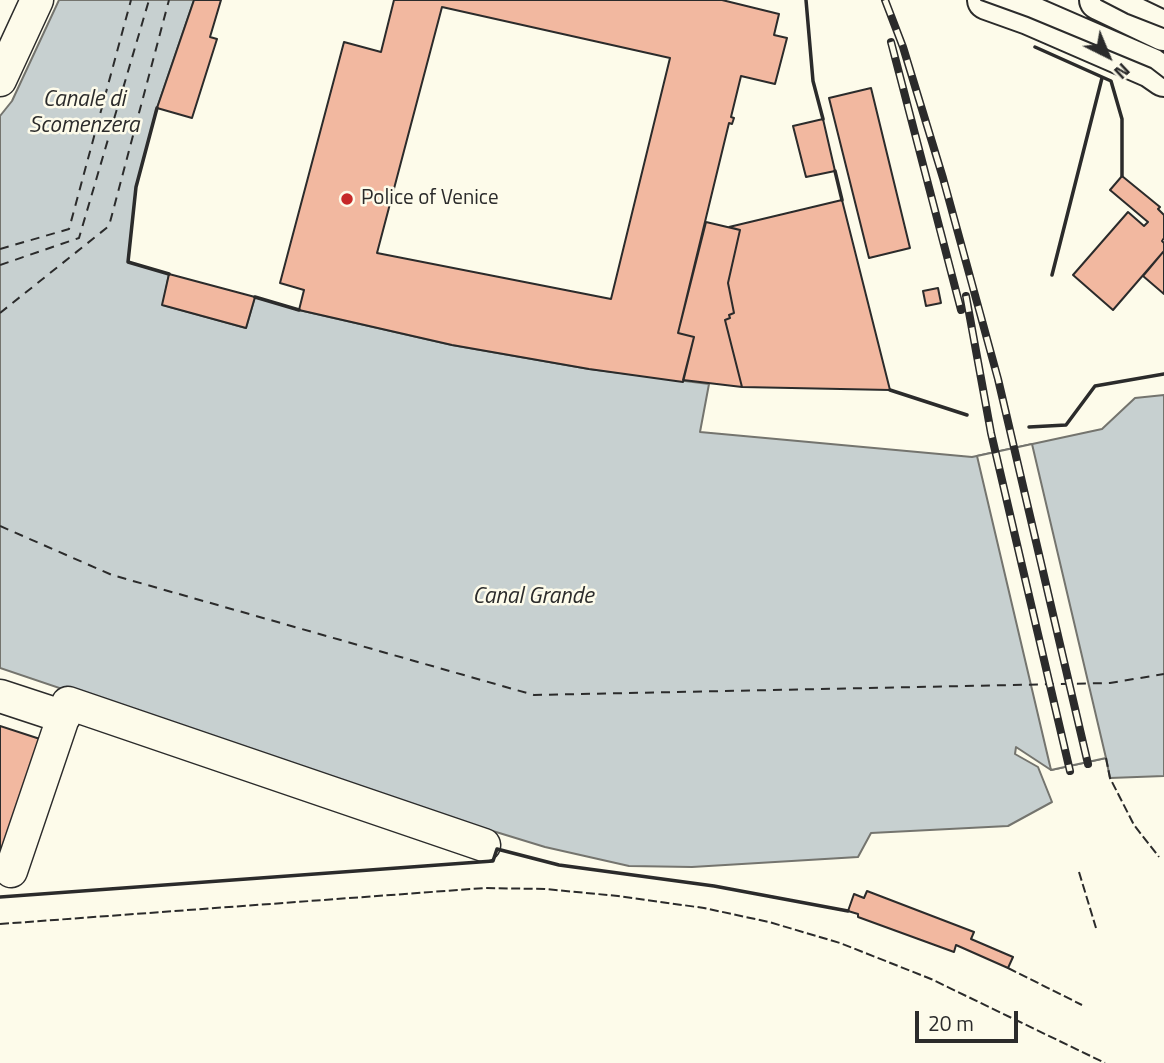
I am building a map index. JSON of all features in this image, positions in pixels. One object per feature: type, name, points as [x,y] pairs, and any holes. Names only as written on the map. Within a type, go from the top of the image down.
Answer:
[{"type":"main road","points":[[987,0],[1029,15],[1159,73]]},
{"type":"main road","points":[[1099,0],[1164,31]]},
{"type":"street","points":[[0,80],[37,0]]},
{"type":"street","points":[[0,696],[64,717]]},
{"type":"street","points":[[11,871],[68,704],[484,845]]},
{"type":"water","name":"Canal Grande","points":[[59,0],[194,0],[157,108],[136,187],[128,262],[169,274],[163,305],[246,328],[255,297],[299,310],[452,345],[589,369],[709,384],[700,432],[972,457],[1102,429],[1135,398],[1164,395],[1164,776],[1110,778],[1106,758],[1051,770],[1016,747],[1015,754],[1038,767],[1052,802],[1008,826],[871,833],[858,857],[692,867],[629,866],[545,847],[385,798],[0,668],[0,116],[12,101]]},
{"type":"pier","points":[[1032,444],[1106,758],[1051,770],[977,456]]},
{"type":"building","points":[[194,0],[221,0],[210,37],[217,39],[192,118],[157,108]]},
{"type":"building","name":"Police of Venice","points":[[394,0],[722,0],[779,14],[774,35],[787,38],[775,84],[741,76],[731,117],[734,118],[732,124],[729,123],[678,333],[694,337],[683,382],[452,345],[299,310],[304,290],[280,283],[344,42],[381,52]],"holes":[[[442,7],[670,58],[611,299],[377,253]]]},
{"type":"building","points":[[871,88],[910,248],[869,258],[829,98]]},
{"type":"building","points":[[823,119],[835,171],[806,177],[793,126]]},
{"type":"building","points":[[1122,176],[1160,207],[1158,209],[1164,215],[1164,251],[1113,310],[1073,275],[1128,212],[1144,226],[1148,222],[1110,190]]},
{"type":"building","points":[[842,200],[890,390],[742,387],[725,320],[734,313],[728,283],[740,230],[729,227]]},
{"type":"building","points":[[706,222],[740,230],[728,283],[734,313],[725,320],[742,387],[683,380],[694,337],[678,333]]},
{"type":"building","points":[[1164,251],[1164,294],[1143,276]]},
{"type":"building","points":[[169,274],[255,297],[246,328],[162,305]]},
{"type":"building","points":[[938,288],[941,303],[926,306],[923,291]]},
{"type":"building","points":[[0,726],[40,739],[0,855]]},
{"type":"building","points":[[867,891],[974,932],[971,939],[1013,957],[1008,968],[956,945],[954,952],[848,911],[854,894],[864,898]]},
{"type":"ferry route","points":[[0,249],[69,229],[131,0]]},
{"type":"ferry route","points":[[0,265],[79,238],[149,0]]},
{"type":"ferry route","points":[[0,313],[109,226],[169,0]]},
{"type":"ferry route","points":[[0,526],[112,575],[534,695],[1110,683],[1164,674]]},
{"type":"tram line","points":[[981,0],[1151,68],[1164,78]]},
{"type":"tram line","points":[[1101,0],[1164,28]]},
{"type":"railway","points":[[885,0],[903,47],[943,178],[998,379],[1088,764]]},
{"type":"railway","points":[[891,42],[961,310]]},
{"type":"railway","points":[[966,296],[991,433],[1070,771]]},
{"type":"fence","points":[[1106,758],[1110,778],[1134,825],[1159,857]]},
{"type":"fence","points":[[1079,872],[1096,928]]},
{"type":"fence","points":[[0,924],[485,888],[545,889],[618,896],[704,908],[769,922],[840,943],[931,979],[1105,1063]]},
{"type":"fence","points":[[1008,968],[1082,1005]]},
{"type":"wall","points":[[806,0],[813,81],[823,119]]},
{"type":"wall","points":[[1035,47],[1111,81],[1122,119],[1122,176]]},
{"type":"wall","points":[[1052,275],[1102,78]]},
{"type":"wall","points":[[157,108],[136,187],[128,262],[169,274]]},
{"type":"wall","points":[[835,171],[842,200]]},
{"type":"wall","points":[[255,297],[299,310]]},
{"type":"wall","points":[[1029,427],[1066,425],[1095,386],[1164,374]]},
{"type":"wall","points":[[890,390],[967,415]]},
{"type":"wall","points":[[0,897],[493,861],[497,849],[559,865],[714,886],[848,911]]},
{"type":"place","name":"Police of Venice","points":[[347,199]]},
{"type":"water label","name":"Canale di Scomenzera","points":[[84,113]]}]
